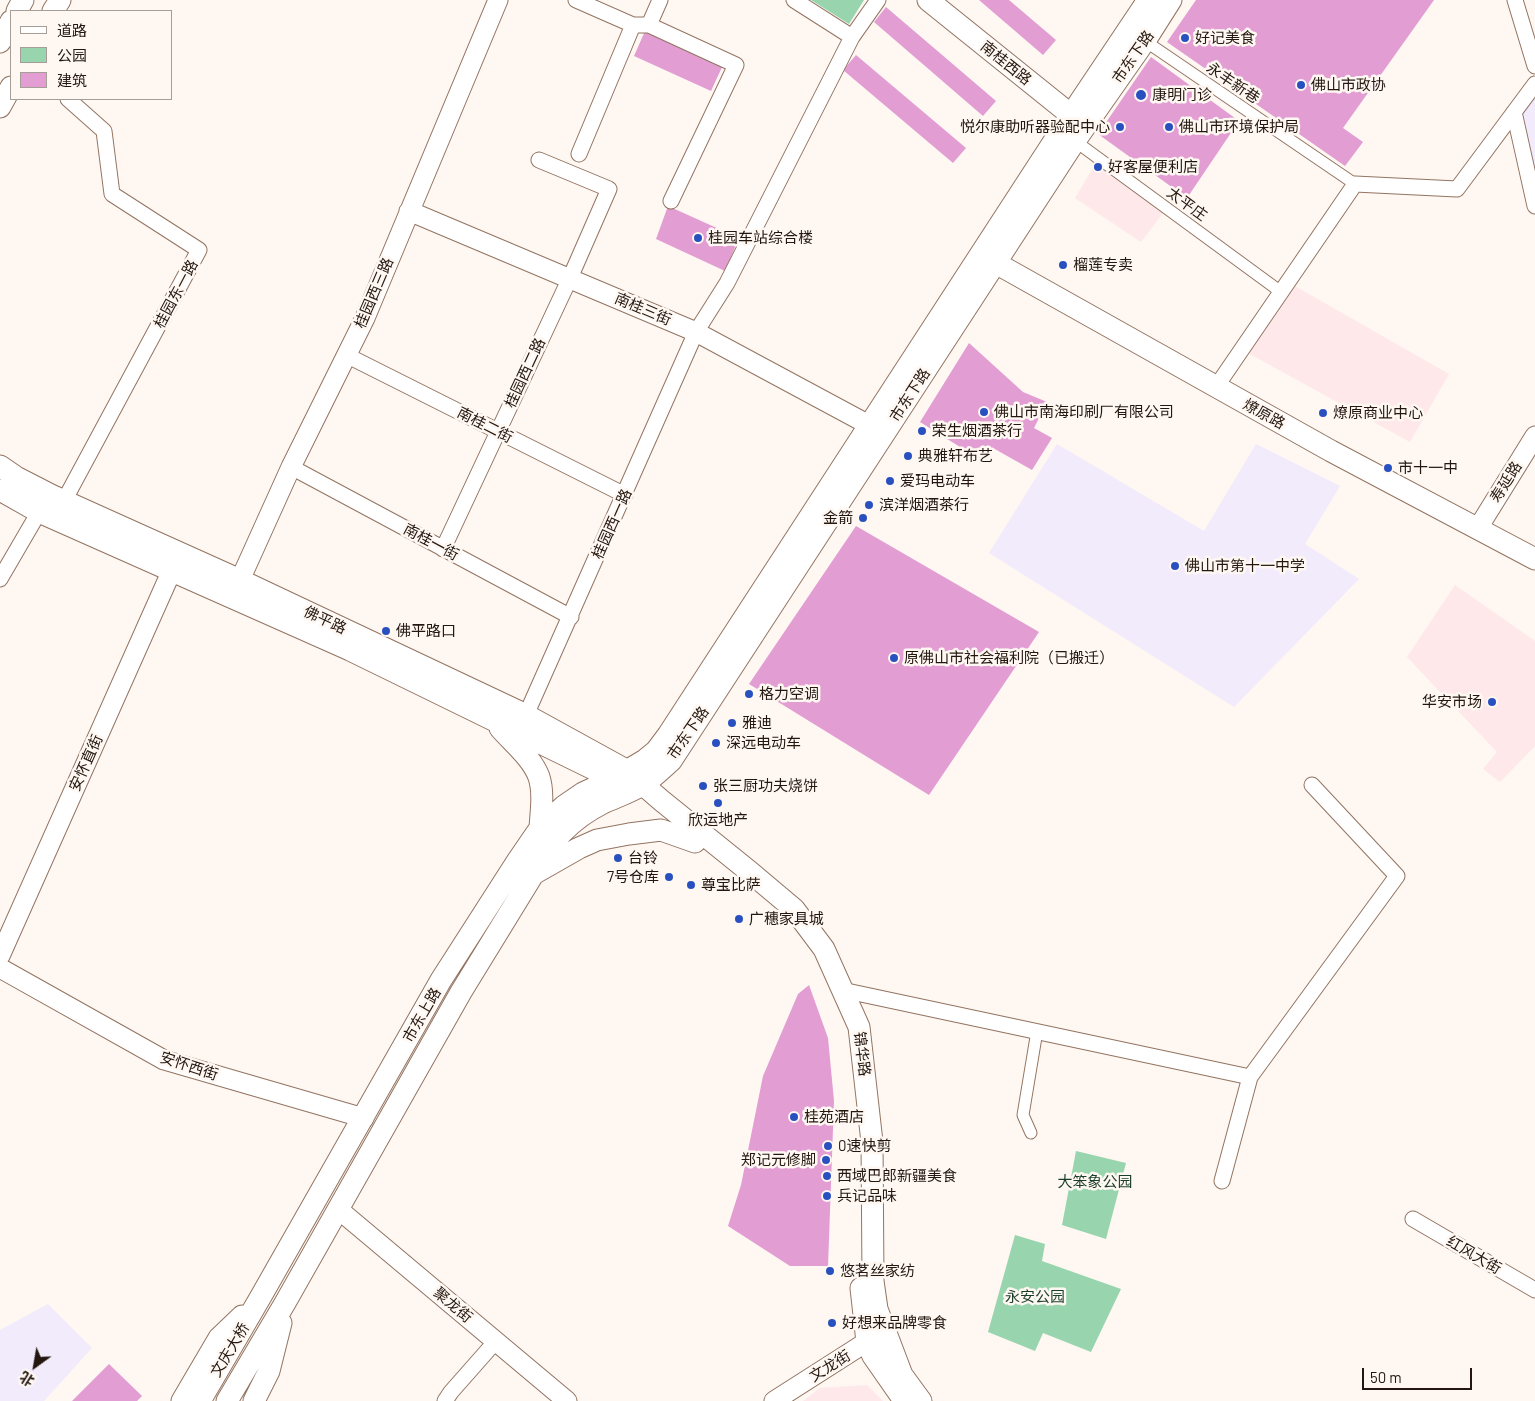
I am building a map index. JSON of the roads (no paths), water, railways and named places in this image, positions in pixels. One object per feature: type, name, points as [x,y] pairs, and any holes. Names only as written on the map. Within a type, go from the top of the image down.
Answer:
[{"type":"main road","name":"南桂西路","points":[[928,0],[1077,127]]},
{"type":"main road","name":"市东下路","points":[[1077,127],[1148,0]]},
{"type":"main road","name":"市东下路","points":[[620,774],[645,760],[656,751],[668,735],[869,425],[988,259],[1077,127],[1145,41],[1171,0]]},
{"type":"main road","points":[[0,42],[10,23]]},
{"type":"main road","points":[[0,107],[10,89]]},
{"type":"main road","name":"市东下路","points":[[637,788],[671,761],[681,746],[988,259]]},
{"type":"main road","name":"燎原路","points":[[988,259],[1330,451],[1535,559]]},
{"type":"main road","name":"佛平路","points":[[0,466],[16,477],[64,500],[240,580],[526,715],[620,774],[637,788]]},
{"type":"main road","name":"佛平路","points":[[0,490],[40,512],[350,650],[491,719],[620,774]]},
{"type":"main road","points":[[491,719],[532,764],[539,778],[542,795],[540,828]]},
{"type":"main road","name":"市东上路","points":[[260,1298],[442,980],[518,860],[540,828],[564,806],[583,793],[620,774]]},
{"type":"main road","name":"锦华路","points":[[637,788],[695,842],[788,918],[821,961],[848,1026],[856,1075],[860,1162],[861,1296],[876,1336],[921,1401]]},
{"type":"main road","name":"锦华路","points":[[637,788],[662,801],[794,909],[824,950],[859,1027],[872,1142],[873,1281],[877,1309],[873,1356],[905,1401]]},
{"type":"main road","name":"市东上路","points":[[285,1303],[461,992],[542,857],[559,834],[601,804],[637,788]]},
{"type":"main road","points":[[534,873],[579,848],[598,840],[661,830],[695,842]]},
{"type":"main road","points":[[182,1401],[219,1338],[260,1298]]},
{"type":"main road","name":"文庆大桥","points":[[200,1401],[260,1298]]},
{"type":"main road","points":[[257,1400],[269,1372],[285,1303]]},
{"type":"main road","name":"文庆大桥","points":[[228,1401],[285,1303]]},
{"type":"street","name":"桂园西三路","points":[[240,580],[291,467],[365,318],[498,0]]},
{"type":"street","points":[[576,0],[633,25],[649,25],[736,65],[671,201]]},
{"type":"street","points":[[649,25],[660,0]]},
{"type":"street","points":[[794,0],[852,37]]},
{"type":"street","name":"桂园西一路","points":[[526,715],[696,332],[727,283],[852,37],[878,0]]},
{"type":"street","points":[[1515,0],[1535,66]]},
{"type":"street","points":[[579,154],[633,25]]},
{"type":"street","name":"永丰新巷","points":[[1145,41],[1355,184]]},
{"type":"street","points":[[1216,387],[1355,184],[1457,189],[1535,84]]},
{"type":"street","name":"桂园东一路","points":[[64,500],[199,250],[112,194],[104,131],[69,100]]},
{"type":"street","points":[[1514,112],[1535,206]]},
{"type":"street","name":"太平庄","points":[[1077,127],[1281,292]]},
{"type":"street","name":"桂园西二路","points":[[443,549],[570,278],[609,189],[539,160]]},
{"type":"street","name":"南桂三街","points":[[409,211],[696,332],[869,425]]},
{"type":"street","name":"南桂二街","points":[[346,355],[625,495]]},
{"type":"street","name":"寿延路","points":[[1478,528],[1535,436]]},
{"type":"street","name":"南桂一街","points":[[291,467],[571,617]]},
{"type":"street","points":[[0,579],[40,512]]},
{"type":"street","name":"安怀直街","points":[[0,956],[172,570]]},
{"type":"street","points":[[1222,1181],[1250,1077],[1397,876],[1312,785]]},
{"type":"street","name":"安怀西街","points":[[0,968],[164,1060],[364,1118]]},
{"type":"street","points":[[842,990],[1250,1077]]},
{"type":"street","points":[[1031,1133],[1023,1115],[1036,1031]]},
{"type":"street","name":"聚龙街","points":[[338,1209],[567,1401]]},
{"type":"street","name":"红风大街","points":[[1413,1219],[1535,1290]]},
{"type":"street","name":"文龙街","points":[[774,1401],[876,1336]]},
{"type":"street","points":[[445,1401],[496,1341]]},
{"type":"place","name":"好记美食","points":[[1185,38]]},
{"type":"place","name":"佛山市政协","points":[[1301,85]]},
{"type":"place","name":"康明门诊","points":[[1141,95]]},
{"type":"place","name":"悦尔康助听器验配中心","points":[[1120,127]]},
{"type":"place","name":"佛山市环境保护局","points":[[1169,127]]},
{"type":"place","name":"好客屋便利店","points":[[1098,167]]},
{"type":"place","name":"桂园车站综合楼","points":[[698,238]]},
{"type":"place","name":"榴莲专卖","points":[[1063,265]]},
{"type":"place","name":"佛山市南海印刷厂有限公司","points":[[984,412]]},
{"type":"place","name":"燎原商业中心","points":[[1323,413]]},
{"type":"place","name":"荣生烟酒茶行","points":[[922,431]]},
{"type":"place","name":"典雅轩布艺","points":[[908,456]]},
{"type":"place","name":"市十一中","points":[[1388,468]]},
{"type":"place","name":"爱玛电动车","points":[[890,481]]},
{"type":"place","name":"滨洋烟酒茶行","points":[[869,505]]},
{"type":"place","name":"金箭","points":[[863,518]]},
{"type":"place","name":"佛山市第十一中学","points":[[1175,566]]},
{"type":"place","name":"佛平路口","points":[[386,631]]},
{"type":"place","name":"原佛山市社会福利院（已搬迁）","points":[[894,658]]},
{"type":"place","name":"格力空调","points":[[749,694]]},
{"type":"place","name":"华安市场","points":[[1492,702]]},
{"type":"place","name":"雅迪","points":[[732,723]]},
{"type":"place","name":"深远电动车","points":[[716,743]]},
{"type":"place","name":"张三厨功夫烧饼","points":[[703,786]]},
{"type":"place","name":"欣运地产","points":[[718,803]]},
{"type":"place","name":"台铃","points":[[618,858]]},
{"type":"place","name":"7号仓库","points":[[669,877]]},
{"type":"place","name":"尊宝比萨","points":[[691,885]]},
{"type":"place","name":"广穗家具城","points":[[739,919]]},
{"type":"place","name":"桂苑酒店","points":[[794,1117]]},
{"type":"place","name":"0速快剪","points":[[828,1146]]},
{"type":"place","name":"郑记元修脚","points":[[826,1160]]},
{"type":"place","name":"西域巴郎新疆美食","points":[[827,1176]]},
{"type":"place","name":"兵记品味","points":[[827,1196]]},
{"type":"place","name":"悠茗丝家纺","points":[[830,1271]]},
{"type":"place","name":"好想来品牌零食","points":[[832,1323]]},
{"type":"park label","name":"大笨象公园","points":[[1095,1182]]},
{"type":"park label","name":"永安公园","points":[[1035,1297]]}]
